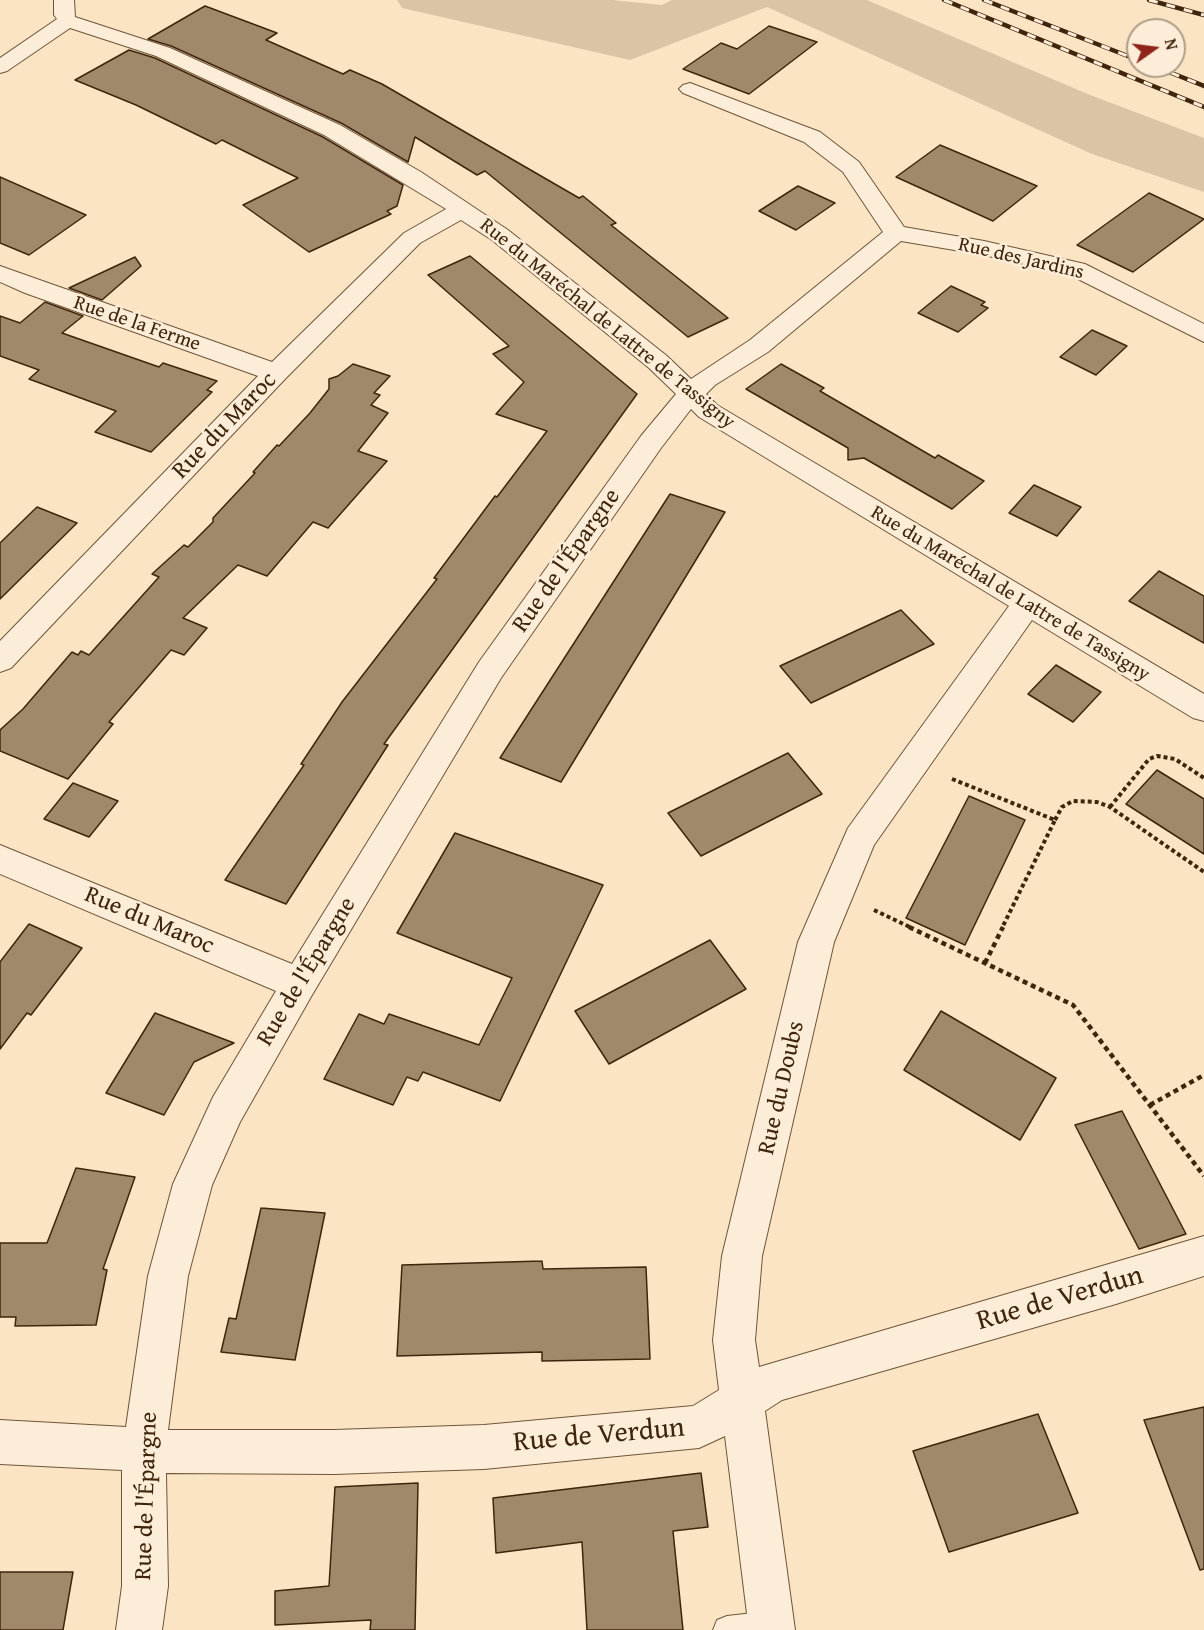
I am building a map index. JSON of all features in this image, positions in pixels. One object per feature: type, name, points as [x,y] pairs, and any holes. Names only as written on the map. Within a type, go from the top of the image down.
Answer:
[{"type":"street","points":[[0,67],[67,7]]},
{"type":"street","name":"Rue du Maréchal de Lattre de Tassigny","points":[[67,7],[332,130],[463,209],[500,235],[658,362],[689,395],[729,424],[1204,709]]},
{"type":"street","points":[[689,395],[706,379],[759,345],[896,233],[851,167],[812,137],[690,88]]},
{"type":"street","name":"Rue du Maroc","points":[[0,660],[276,373],[412,238],[463,209]]},
{"type":"street","name":"Rue des Jardins","points":[[896,233],[984,248],[1076,269],[1204,334]]},
{"type":"street","name":"Rue de la Ferme","points":[[0,273],[34,288],[276,373]]},
{"type":"street","name":"Rue de l'Épargne","points":[[138,1630],[145,1586],[144,1449],[168,1276],[193,1184],[226,1110],[299,984],[490,670],[651,442],[689,395]]},
{"type":"street","name":"Rue du Doubs","points":[[771,1628],[740,1402],[734,1340],[742,1256],[816,942],[860,838],[1027,604]]},
{"type":"street","name":"Rue du Maroc","points":[[0,859],[299,984]]},
{"type":"street","name":"Rue de Verdun","points":[[0,1442],[172,1452],[334,1452],[519,1444],[699,1427],[773,1382],[1105,1287],[1204,1256]]},
{"type":"lane","points":[[727,1630],[771,1628]]},
{"type":"path","points":[[1110,807],[1149,759],[1157,756],[1174,759],[1204,778]]},
{"type":"path","points":[[952,778],[1055,820]]},
{"type":"path","points":[[984,963],[1062,807],[1073,801],[1097,802],[1110,807],[1204,872]]},
{"type":"path","points":[[874,910],[1073,1005],[1204,1176]]},
{"type":"path","points":[[1150,1105],[1204,1076]]},
{"type":"shaded area","points":[[397,0],[612,0],[662,5],[672,0],[867,0],[1090,95],[1204,138],[1204,192],[1092,154],[767,7],[630,60],[402,8]]},
{"type":"building","points":[[205,6],[277,33],[266,40],[343,74],[350,70],[382,84],[579,198],[583,196],[616,223],[611,225],[728,318],[688,337],[485,171],[477,175],[415,137],[408,162],[341,123],[171,46],[148,39]]},
{"type":"building","points":[[769,26],[817,42],[749,94],[683,69],[721,43],[737,49]]},
{"type":"building","points":[[129,50],[155,58],[323,137],[403,185],[397,206],[387,211],[391,214],[309,252],[243,205],[298,178],[222,140],[216,144],[136,105],[75,80]]},
{"type":"building","points":[[940,145],[1037,186],[993,221],[896,177]]},
{"type":"building","points":[[0,177],[86,215],[29,255],[0,243]]},
{"type":"building","points":[[798,186],[835,203],[796,230],[759,211]]},
{"type":"building","points":[[1149,193],[1204,219],[1133,272],[1077,245]]},
{"type":"building","points":[[470,256],[637,394],[384,744],[388,745],[286,904],[225,880],[304,765],[301,764],[342,702],[437,579],[434,578],[495,496],[497,497],[547,431],[496,414],[524,382],[493,354],[509,346],[428,275]]},
{"type":"building","points":[[135,257],[141,266],[102,300],[69,288]]},
{"type":"building","points":[[951,286],[985,302],[981,305],[988,308],[958,332],[918,313]]},
{"type":"building","points":[[45,302],[83,316],[62,333],[159,367],[163,363],[217,381],[207,390],[212,392],[151,452],[95,432],[116,411],[29,379],[39,370],[0,356],[0,316],[20,323]]},
{"type":"building","points":[[1092,330],[1127,346],[1096,375],[1060,357]]},
{"type":"building","points":[[353,364],[390,376],[374,393],[380,395],[371,405],[388,413],[358,451],[387,461],[328,528],[313,522],[267,576],[238,565],[183,618],[207,628],[184,655],[171,650],[109,722],[113,724],[68,779],[0,751],[0,730],[23,709],[72,652],[78,655],[81,651],[89,655],[159,577],[152,574],[184,545],[188,547],[213,522],[213,518],[255,473],[253,472],[277,445],[279,446],[310,413],[329,389],[329,379],[338,376]]},
{"type":"building","points":[[781,364],[824,388],[820,391],[935,458],[938,455],[984,481],[952,509],[864,458],[848,460],[848,448],[746,389]]},
{"type":"building","points":[[1034,485],[1081,507],[1057,536],[1009,513]]},
{"type":"building","points":[[670,494],[725,512],[561,782],[500,758]]},
{"type":"building","points":[[37,507],[77,523],[0,599],[0,543]]},
{"type":"building","points":[[1159,571],[1204,596],[1204,643],[1129,601]]},
{"type":"building","points":[[901,610],[934,644],[811,703],[780,666]]},
{"type":"building","points":[[1056,665],[1101,692],[1073,722],[1028,694]]},
{"type":"building","points":[[788,753],[822,794],[701,856],[668,813]]},
{"type":"building","points":[[1157,770],[1204,799],[1204,854],[1126,804]]},
{"type":"building","points":[[73,783],[118,801],[89,837],[44,819]]},
{"type":"building","points":[[969,796],[1025,820],[965,945],[906,918]]},
{"type":"building","points":[[455,833],[603,885],[500,1101],[423,1072],[418,1081],[407,1077],[393,1105],[324,1079],[359,1014],[384,1024],[389,1014],[479,1045],[512,978],[397,933]]},
{"type":"building","points":[[29,924],[82,948],[31,1015],[27,1013],[0,1049],[0,962]]},
{"type":"building","points":[[710,940],[746,989],[609,1064],[575,1011]]},
{"type":"building","points":[[941,1011],[1056,1078],[1020,1140],[904,1070]]},
{"type":"building","points":[[155,1013],[234,1043],[194,1062],[164,1115],[106,1093]]},
{"type":"building","points":[[1122,1111],[1186,1234],[1139,1249],[1075,1125]]},
{"type":"building","points":[[76,1168],[135,1177],[103,1269],[107,1270],[96,1325],[15,1326],[16,1317],[0,1317],[0,1243],[47,1243]]},
{"type":"building","points":[[261,1208],[325,1213],[295,1360],[221,1352],[229,1318],[236,1319]]},
{"type":"building","points":[[542,1261],[543,1269],[646,1267],[650,1359],[542,1361],[542,1352],[397,1356],[402,1265]]},
{"type":"building","points":[[1204,1407],[1204,1569],[1200,1570],[1144,1420]]},
{"type":"building","points":[[1038,1414],[1078,1513],[949,1552],[913,1451]]},
{"type":"building","points":[[701,1473],[708,1527],[673,1531],[683,1630],[587,1630],[582,1542],[496,1553],[493,1498]]},
{"type":"building","points":[[418,1483],[415,1630],[370,1630],[371,1620],[275,1625],[275,1591],[329,1586],[335,1487]]},
{"type":"building","points":[[0,1572],[73,1572],[63,1630],[0,1630]]},
{"type":"railway","points":[[944,0],[1204,107]]},
{"type":"railway","points":[[984,0],[1126,55]]},
{"type":"railway","points":[[1149,0],[1204,15]]},
{"type":"railway","points":[[1184,78],[1204,86]]}]
